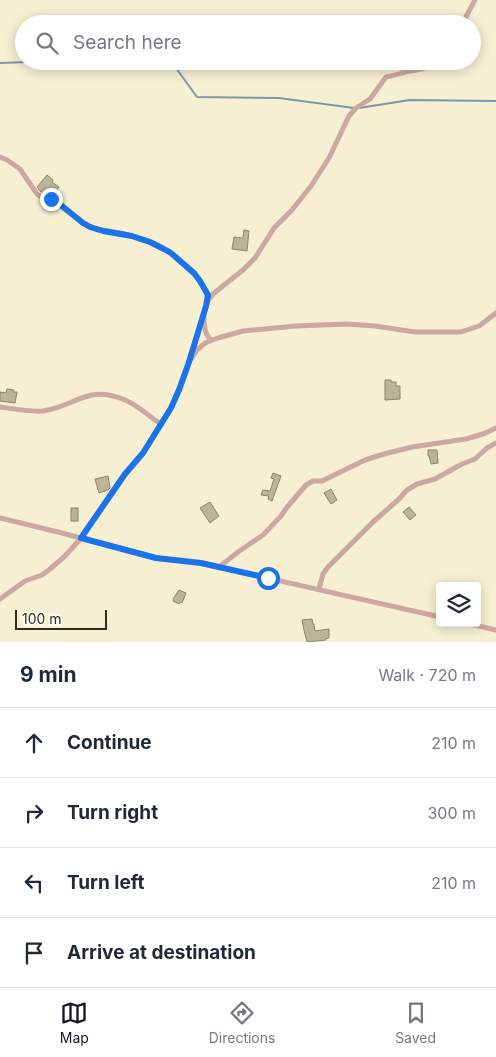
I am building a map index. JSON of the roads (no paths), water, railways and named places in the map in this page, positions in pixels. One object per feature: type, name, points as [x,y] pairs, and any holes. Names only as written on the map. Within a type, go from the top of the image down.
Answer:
[{"type":"street","points":[[467,15],[475,0]]},
{"type":"street","points":[[0,599],[25,581],[42,575],[65,556],[81,538],[125,474],[143,453],[174,401],[189,362],[208,301],[251,263],[274,228],[305,194],[329,158],[352,112],[370,99],[386,77],[423,70]]},
{"type":"street","points":[[0,157],[20,169],[37,194],[57,202],[83,223],[96,229],[132,236],[150,242],[171,253],[197,277],[206,291],[208,301]]},
{"type":"street","points":[[204,312],[205,330],[211,340]]},
{"type":"street","points":[[189,362],[196,350],[211,340],[243,331],[262,328],[346,324],[415,332],[461,332],[479,326],[496,313]]},
{"type":"street","points":[[0,407],[42,411],[88,395],[100,394],[123,399],[161,424]]},
{"type":"street","points":[[219,568],[263,535],[310,482],[322,481],[365,460],[384,454],[412,446],[466,439],[496,428]]},
{"type":"street","points":[[319,589],[323,574],[328,566],[407,490],[417,484],[435,479],[475,459],[496,443]]},
{"type":"street","points":[[0,518],[156,558],[201,563],[436,616]]},
{"type":"street","points":[[481,626],[496,630]]},
{"type":"waterway","points":[[0,63],[15,62]]},
{"type":"waterway","points":[[178,70],[197,97],[279,98],[354,108]]},
{"type":"waterway","points":[[359,108],[410,100],[496,101]]}]
